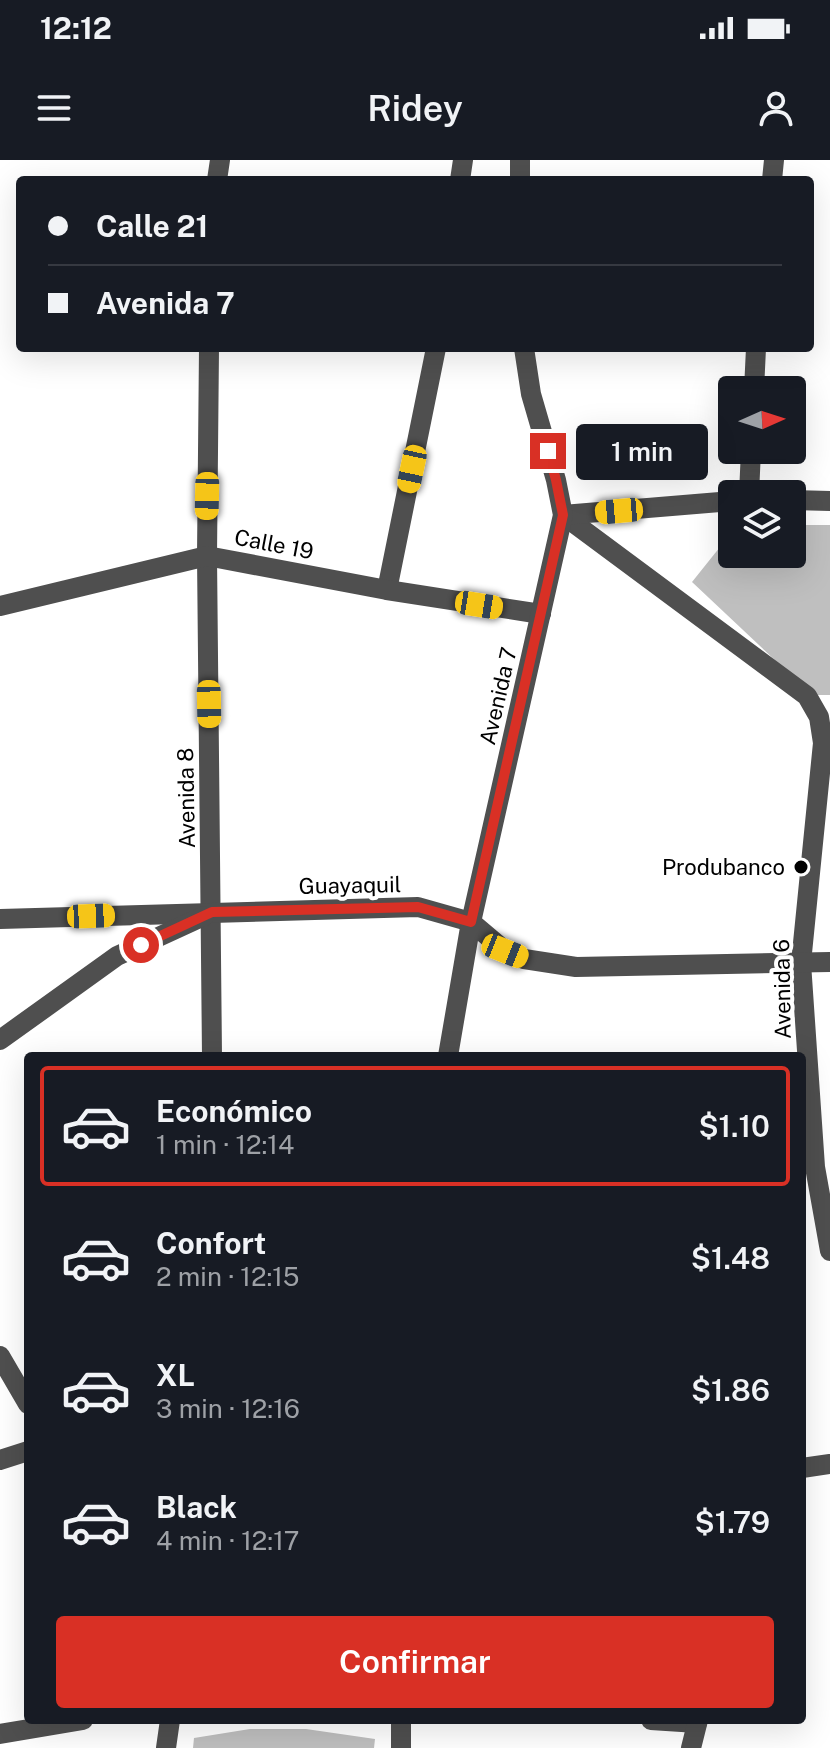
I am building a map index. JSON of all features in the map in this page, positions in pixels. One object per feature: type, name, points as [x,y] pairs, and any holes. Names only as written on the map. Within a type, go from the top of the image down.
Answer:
[{"type":"street","name":"Avenida 8","points":[[209,352],[207,556],[212,1052]]},
{"type":"street","points":[[387,590],[435,352]]},
{"type":"street","name":"Avenida 7","points":[[449,1052],[471,922],[563,515],[531,394],[525,352]]},
{"type":"street","points":[[755,376],[756,352]]},
{"type":"street","points":[[806,500],[830,501]]},
{"type":"street","points":[[563,515],[718,502]]},
{"type":"street","name":"Avenida 6","points":[[563,515],[807,696],[819,717],[823,743],[801,963],[815,1167],[830,1251]]},
{"type":"street","name":"Calle 19","points":[[0,606],[207,556],[387,590],[541,614]]},
{"type":"street","name":"Guayaquil","points":[[0,919],[418,907],[471,922],[505,951],[524,959],[576,967],[830,962]]},
{"type":"street","points":[[0,1040],[117,956],[212,912]]},
{"type":"street","points":[[0,1356],[24,1397]]},
{"type":"street","points":[[0,1460],[24,1452]]},
{"type":"street","points":[[806,1467],[830,1464]]},
{"type":"street","points":[[0,1734],[59,1724]]},
{"type":"street","points":[[166,1748],[169,1724]]},
{"type":"street","points":[[401,1724],[401,1748]]},
{"type":"street","points":[[691,1748],[697,1724]]},
{"type":"building","points":[[806,525],[830,525],[830,695],[812,695],[692,582],[718,550],[718,568],[806,568]]},
{"type":"building","points":[[250,1729],[306,1729],[375,1739],[374,1748],[193,1748],[194,1738]]},
{"type":"place","name":"Produbanco","points":[[801,867]]},
{"type":"route","points":[[141,945],[212,912],[418,907],[471,922],[563,515],[548,451]]}]
